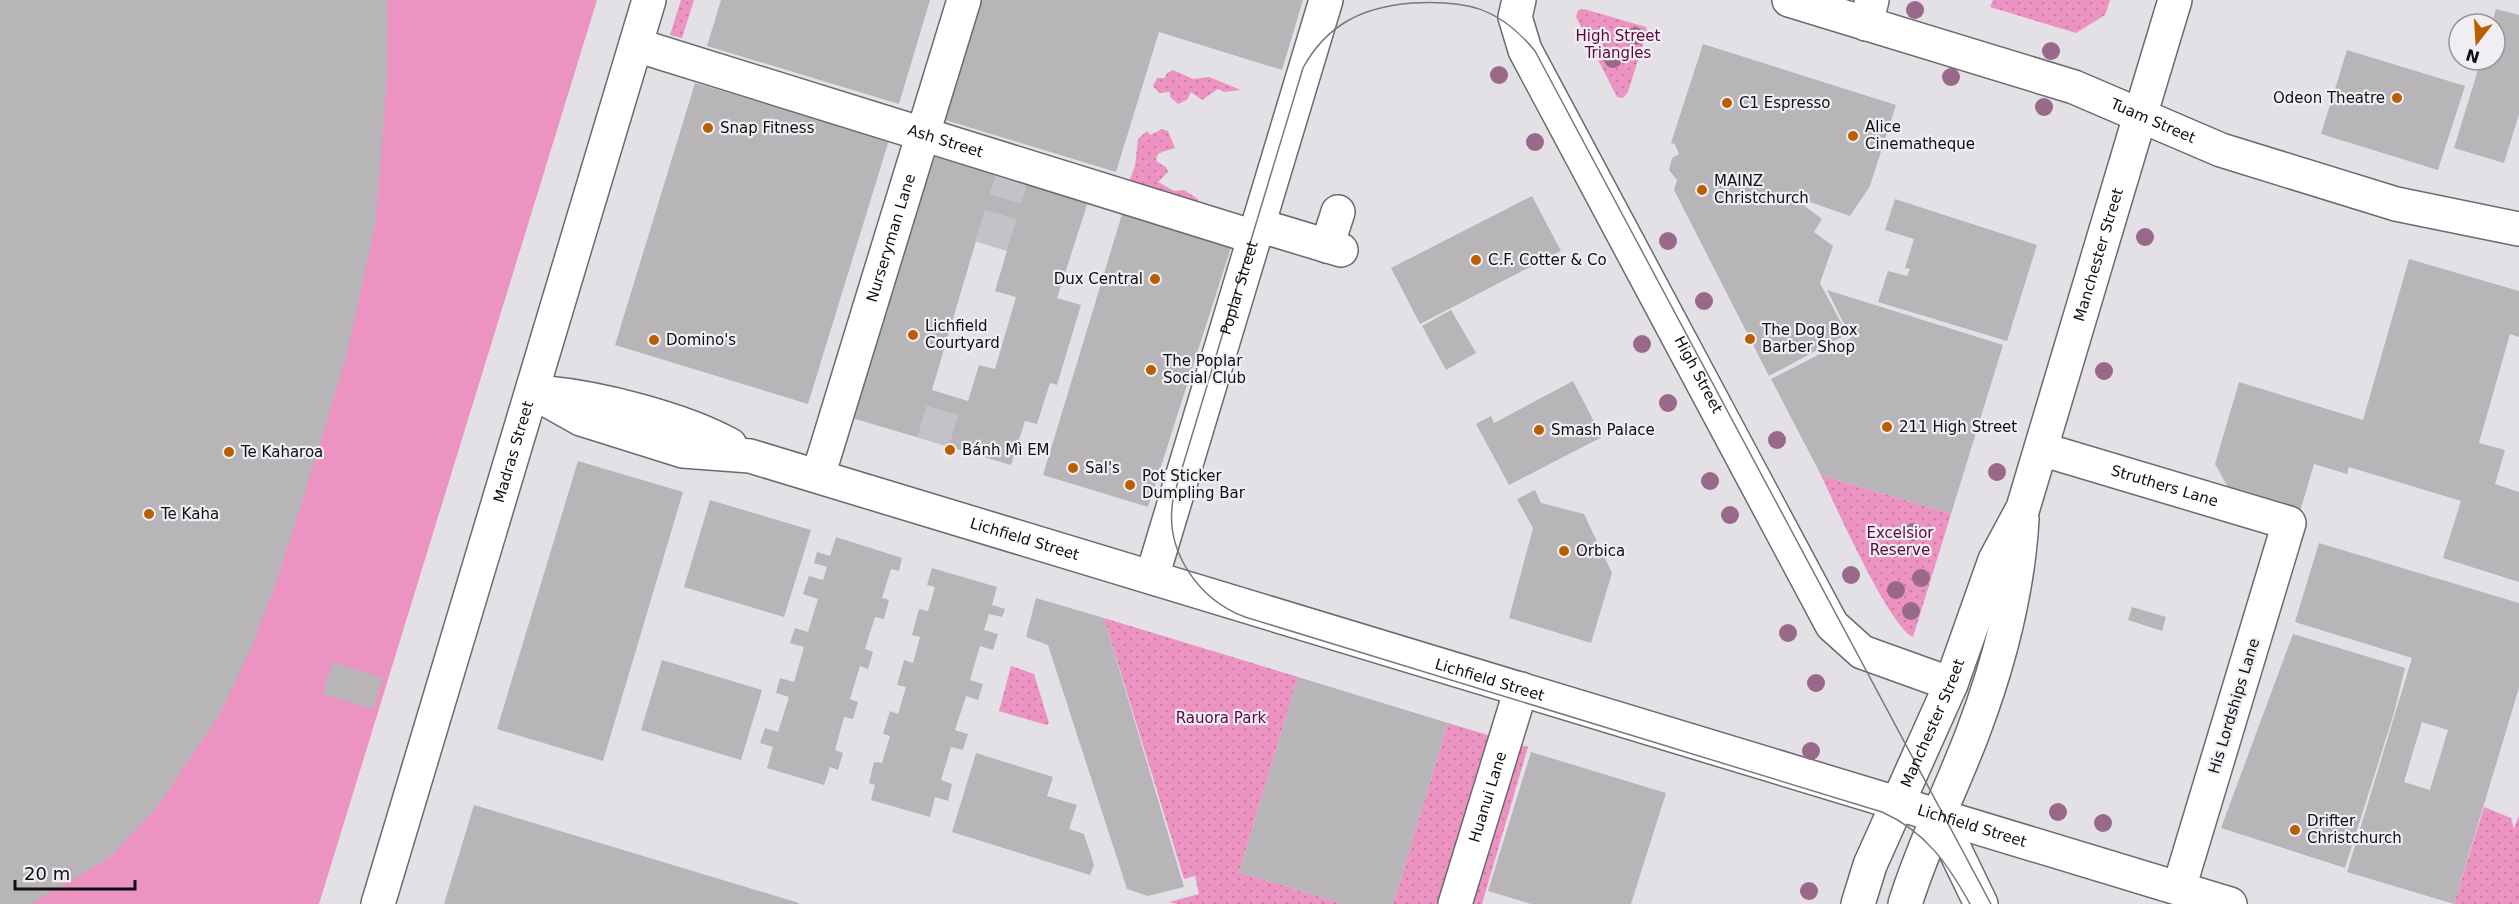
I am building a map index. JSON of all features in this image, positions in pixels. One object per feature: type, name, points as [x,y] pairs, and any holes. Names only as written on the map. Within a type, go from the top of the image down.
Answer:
[{"type":"street","name":"Madras Street","points":[[378,904],[649,0]]},
{"type":"street","name":"Nurseryman Lane","points":[[818,476],[964,0]]},
{"type":"street","name":"Poplar Street","points":[[1152,577],[1326,0]]},
{"type":"street","name":"High Street","points":[[1519,0],[1515,17],[1525,50],[1832,625],[1862,652],[1952,684]]},
{"type":"street","name":"Tuam Street","points":[[1789,0],[1869,12],[2074,87],[2221,150],[2396,204],[2519,229]]},
{"type":"street","name":"Manchester Street","points":[[1858,904],[1870,865],[1952,684],[1995,560],[2023,508],[2175,0]]},
{"type":"street","name":"Ash Street","points":[[636,45],[923,134],[1014,169],[1256,231],[1334,248],[1338,212]]},
{"type":"street","name":"Lichfield Street","points":[[533,392],[581,419],[683,451],[750,456],[1900,802],[2230,904]]},
{"type":"street","name":"Struthers Lane","points":[[2041,449],[2289,523]]},
{"type":"street","name":"Manchester Street","points":[[1905,904],[1917,864],[1972,734],[2006,625],[2020,566],[2023,508]]},
{"type":"street","name":"His Lordships Lane","points":[[2179,888],[2289,523]]},
{"type":"street","name":"Huanui Lane","points":[[1455,904],[1521,688]]},
{"type":"street","points":[[1938,815],[1981,904]]},
{"type":"green space","name":"Te Kaharoa","points":[[0,0],[597,0],[319,904],[0,904]]},
{"type":"green space","points":[[681,0],[694,0],[682,38],[670,35]]},
{"type":"green space","points":[[1993,0],[2110,0],[2105,15],[2076,33],[1990,7]]},
{"type":"green space","name":"High Street Triangles","points":[[1584,9],[1646,27],[1647,31],[1628,92],[1623,98],[1617,97],[1576,17],[1578,10]]},
{"type":"green space","points":[[1173,70],[1193,79],[1209,77],[1241,90],[1224,92],[1218,89],[1202,100],[1191,92],[1187,100],[1178,104],[1170,97],[1170,92],[1159,93],[1153,86],[1157,78],[1165,78],[1167,73]]},
{"type":"green space","points":[[1162,129],[1168,131],[1175,148],[1159,153],[1156,158],[1157,162],[1166,167],[1168,172],[1158,182],[1174,191],[1184,190],[1198,201],[1134,186],[1130,179],[1135,166],[1138,139],[1147,131],[1150,135]]},
{"type":"green space","name":"Excelsior Reserve","points":[[1821,475],[1951,514],[1913,637],[1890,611],[1877,589]]},
{"type":"green space","name":"Rauora Park","points":[[1104,618],[1298,677],[1239,872],[1343,904],[1177,904],[1169,902],[1199,894],[1195,876],[1184,879]]},
{"type":"green space","points":[[1011,666],[1034,674],[1049,723],[1046,725],[999,711]]},
{"type":"green space","points":[[1448,723],[1528,747],[1482,904],[1393,904]]},
{"type":"green space","points":[[2484,807],[2511,818],[2514,829],[2519,815],[2519,904],[2454,904]]},
{"type":"building","name":"Te Kaharoa","points":[[0,0],[386,0],[388,6],[387,76],[376,221],[347,353],[277,580],[251,649],[218,717],[158,806],[108,859],[31,904],[0,904]]},
{"type":"building","points":[[721,0],[930,0],[899,104],[707,46]]},
{"type":"building","points":[[979,0],[1303,0],[1282,70],[1159,32],[1116,172],[942,119]]},
{"type":"building","points":[[2496,9],[2519,15],[2519,114],[2504,163],[2454,148],[2477,72],[2507,72],[2507,12],[2495,12]]},
{"type":"building","points":[[1703,44],[1896,105],[1870,186],[1850,216],[1790,195],[1822,219],[1814,232],[1833,246],[1820,283],[1847,334],[1769,376],[1674,190],[1677,180],[1669,170],[1672,158],[1679,154],[1675,144],[1671,143]]},
{"type":"building","name":"Odeon Theatre","points":[[2347,50],[2465,86],[2438,170],[2321,134]]},
{"type":"building","points":[[695,83],[889,140],[808,404],[615,345]]},
{"type":"building","name":"Lichfield Courtyard","points":[[932,152],[1089,199],[1057,298],[1081,305],[1057,385],[1050,383],[1037,424],[1025,421],[1011,465],[852,418]],"holes":[[[976,241],[1007,251],[995,291],[1016,297],[995,369],[979,365],[968,401],[932,390]]]},
{"type":"building","name":"C.F. Cotter & Co","points":[[1532,196],[1561,251],[1420,324],[1391,268]]},
{"type":"building","points":[[1895,199],[2037,245],[2007,341],[1878,302],[1888,271],[1907,276],[1910,269],[1905,268],[1914,239],[1885,230]]},
{"type":"building","points":[[1123,211],[1232,244],[1148,507],[1043,475]]},
{"type":"building","points":[[2409,259],[2519,291],[2519,337],[2510,334],[2479,443],[2505,450],[2495,484],[2519,492],[2519,582],[2443,558],[2461,501],[2349,467],[2347,474],[2314,464],[2299,515],[2233,496],[2215,464],[2239,382],[2363,420]]},
{"type":"building","name":"211 High Street","points":[[1827,290],[2003,345],[1951,514],[1821,475],[1771,379],[1851,338]]},
{"type":"building","points":[[1451,310],[1476,353],[1446,370],[1422,326]]},
{"type":"building","name":"Smash Palace","points":[[1573,381],[1602,437],[1509,485],[1476,424],[1491,416],[1494,423]]},
{"type":"building","points":[[578,461],[683,492],[603,761],[497,729]]},
{"type":"building","name":"Orbica","points":[[1535,490],[1541,503],[1584,514],[1612,573],[1591,643],[1509,618],[1533,528],[1517,499]]},
{"type":"building","points":[[710,500],[811,530],[784,617],[684,587]]},
{"type":"building","points":[[836,537],[902,558],[899,571],[891,569],[882,598],[889,600],[884,619],[875,617],[865,649],[873,652],[868,669],[860,666],[850,699],[858,702],[853,719],[844,717],[835,750],[843,753],[838,770],[830,767],[824,785],[767,768],[773,747],[760,743],[765,728],[778,732],[789,697],[776,693],[780,678],[794,682],[804,647],[790,643],[795,628],[808,632],[818,599],[803,594],[809,576],[823,580],[827,567],[814,563],[817,552],[830,556]]},
{"type":"building","points":[[2319,543],[2519,603],[2519,688],[2454,904],[2347,872],[2412,658],[2295,622]],"holes":[[[2422,722],[2448,730],[2430,790],[2404,782]]]},
{"type":"building","points":[[932,568],[997,587],[992,605],[1005,609],[1002,617],[989,614],[984,630],[998,634],[993,650],[980,646],[970,680],[983,684],[978,700],[966,696],[955,730],[968,734],[963,750],[951,747],[941,780],[952,784],[948,801],[935,797],[930,817],[871,800],[875,785],[869,783],[874,762],[882,763],[890,736],[883,734],[890,711],[898,714],[906,687],[897,685],[904,660],[913,663],[920,637],[912,635],[919,609],[928,611],[935,587],[927,585]]},
{"type":"building","points":[[1036,598],[1104,618],[1184,887],[1148,896],[1127,889],[1048,645],[1026,637]]},
{"type":"building","points":[[2132,607],[2166,617],[2162,631],[2128,620]]},
{"type":"building","points":[[2293,634],[2405,668],[2394,713],[2345,868],[2221,828]]},
{"type":"building","points":[[662,660],[762,690],[741,760],[641,730]]},
{"type":"building","points":[[332,662],[383,678],[373,709],[323,694]]},
{"type":"building","points":[[1298,677],[1448,723],[1393,904],[1343,904],[1239,872]]},
{"type":"building","points":[[1531,752],[1666,793],[1631,904],[1531,904],[1488,891]]},
{"type":"building","points":[[976,753],[1053,777],[1047,796],[1077,805],[1069,829],[1084,834],[1094,865],[1090,875],[952,832]]},
{"type":"building","points":[[474,805],[799,903],[799,904],[444,904]]},
{"type":"tunnel","points":[[991,246],[1012,176]]},
{"type":"tunnel","points":[[933,442],[947,395]]},
{"type":"tram line","points":[[1970,904],[1953,875],[1934,850],[1911,829],[1882,812],[1245,617],[1212,598],[1187,569],[1173,534],[1174,495],[1303,68],[1323,40],[1335,29],[1362,14],[1394,5],[1449,3],[1480,9],[1494,16],[1522,36],[1535,51],[1991,904]]},
{"type":"place","name":"Odeon Theatre","points":[[2397,98]]},
{"type":"place","name":"C1 Espresso","points":[[1727,103]]},
{"type":"place","name":"Snap Fitness","points":[[708,128]]},
{"type":"place","name":"Alice Cinematheque","points":[[1853,136]]},
{"type":"place","name":"MAINZ Christchurch","points":[[1702,190]]},
{"type":"place","name":"C.F. Cotter & Co","points":[[1476,260]]},
{"type":"place","name":"Dux Central","points":[[1155,279]]},
{"type":"place","name":"Lichfield Courtyard","points":[[913,335]]},
{"type":"place","name":"The Dog Box Barber Shop","points":[[1750,339]]},
{"type":"place","name":"Domino's","points":[[654,340]]},
{"type":"place","name":"The Poplar Social Club","points":[[1151,370]]},
{"type":"place","name":"211 High Street","points":[[1887,427]]},
{"type":"place","name":"Smash Palace","points":[[1539,430]]},
{"type":"place","name":"Bánh Mì EM","points":[[950,450]]},
{"type":"place","name":"Te Kaharoa","points":[[229,452]]},
{"type":"place","name":"Sal's","points":[[1073,468]]},
{"type":"place","name":"Pot Sticker Dumpling Bar","points":[[1130,485]]},
{"type":"place","name":"Te Kaha","points":[[149,514]]},
{"type":"place","name":"Orbica","points":[[1564,551]]},
{"type":"place","name":"Drifter Christchurch","points":[[2295,830]]}]
